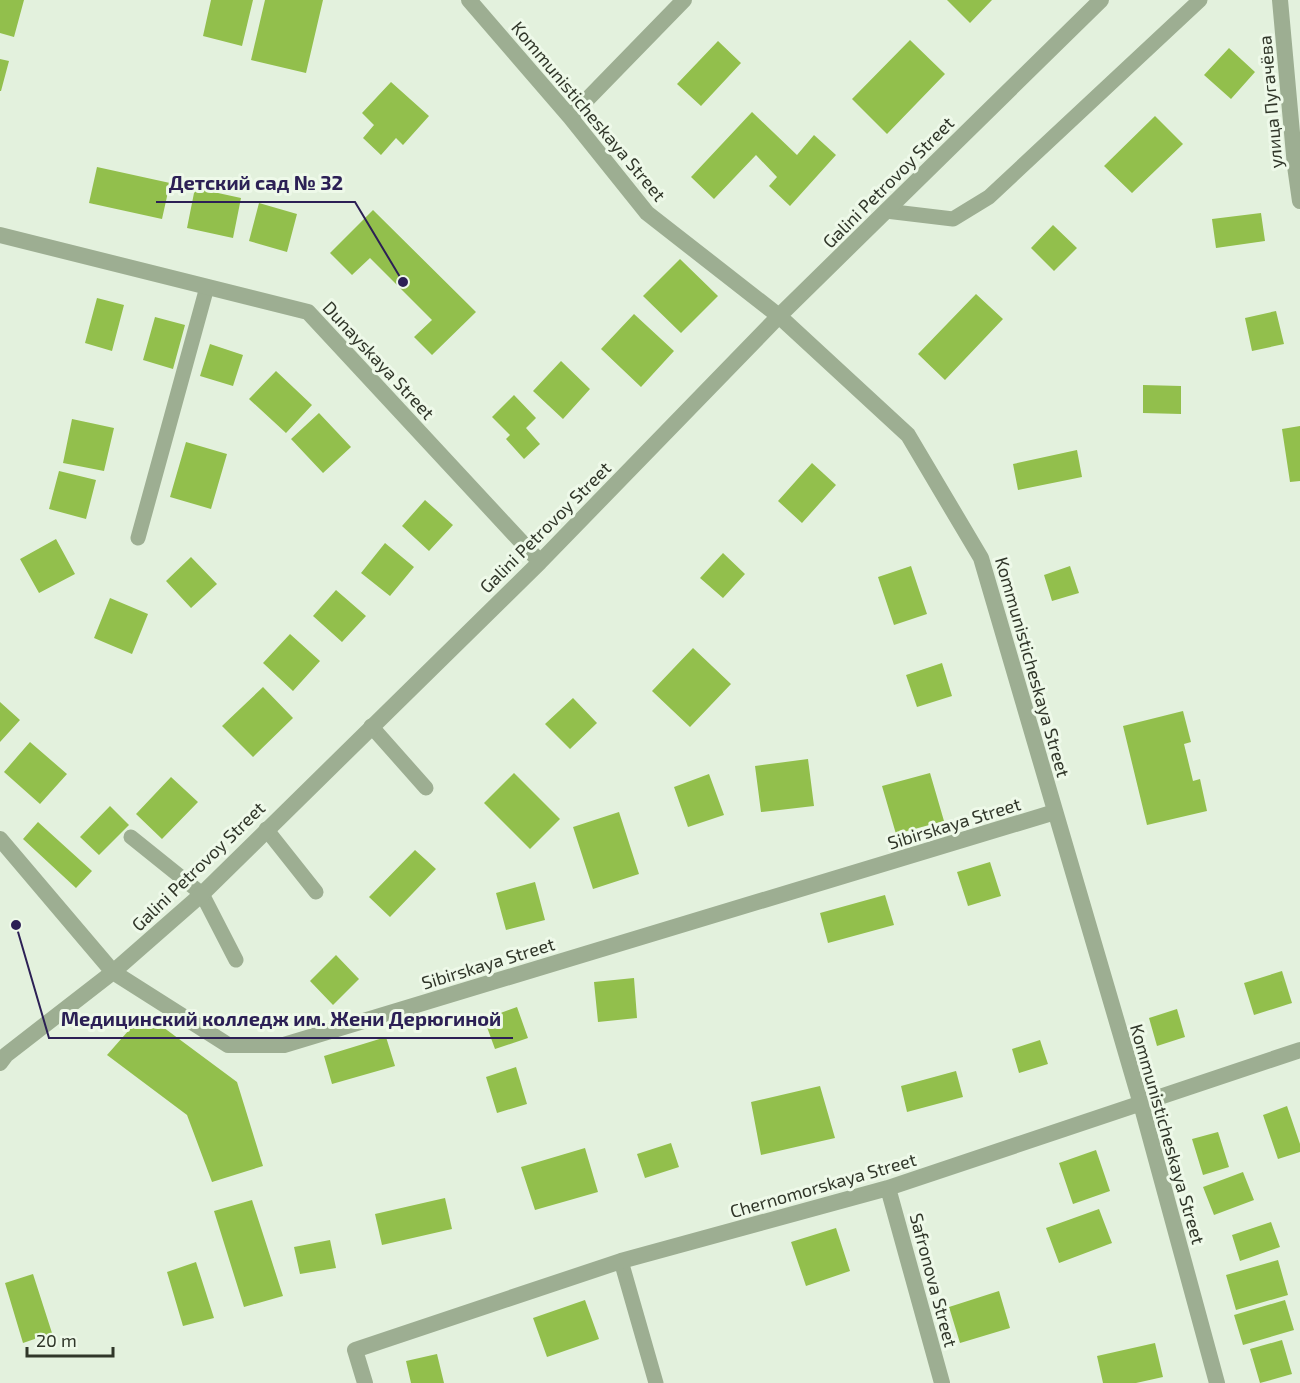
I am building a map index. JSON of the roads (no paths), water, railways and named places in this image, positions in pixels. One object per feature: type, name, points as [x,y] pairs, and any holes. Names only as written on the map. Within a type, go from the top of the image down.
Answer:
[{"type":"street","name":"Kommunisticheskaya Street","points":[[469,0],[570,117],[647,213],[779,316],[908,435],[981,558],[1141,1104],[1217,1383]]},
{"type":"street","points":[[570,117],[684,0]]},
{"type":"street","name":"Galini Petrovoy Street","points":[[0,1063],[6,1055],[113,972],[202,894],[540,562],[779,316],[1101,0]]},
{"type":"street","name":"улица Пугачёва","points":[[1280,0],[1300,201]]},
{"type":"street","name":"Dunayskaya Street","points":[[0,235],[308,312],[540,562]]},
{"type":"street","name":"Sibirskaya Street","points":[[0,839],[113,972],[228,1045],[284,1045],[1055,812]]},
{"type":"street","name":"Chernomorskaya Street","points":[[365,1383],[355,1350],[621,1262],[888,1188],[1300,1050]]},
{"type":"street","name":"Safronova Street","points":[[888,1188],[942,1383]]},
{"type":"lane","points":[[886,211],[953,219],[989,197],[1200,0]]},
{"type":"lane","points":[[138,538],[207,287]]},
{"type":"lane","points":[[371,726],[426,788]]},
{"type":"lane","points":[[266,829],[316,892]]},
{"type":"lane","points":[[131,837],[202,894],[236,960]]},
{"type":"lane","points":[[621,1262],[656,1383]]},
{"type":"place","name":"Детский сад № 32","points":[[403,282]]},
{"type":"place","name":"Медицинский колледж им. Жени Дерюгиной","points":[[16,925]]}]
